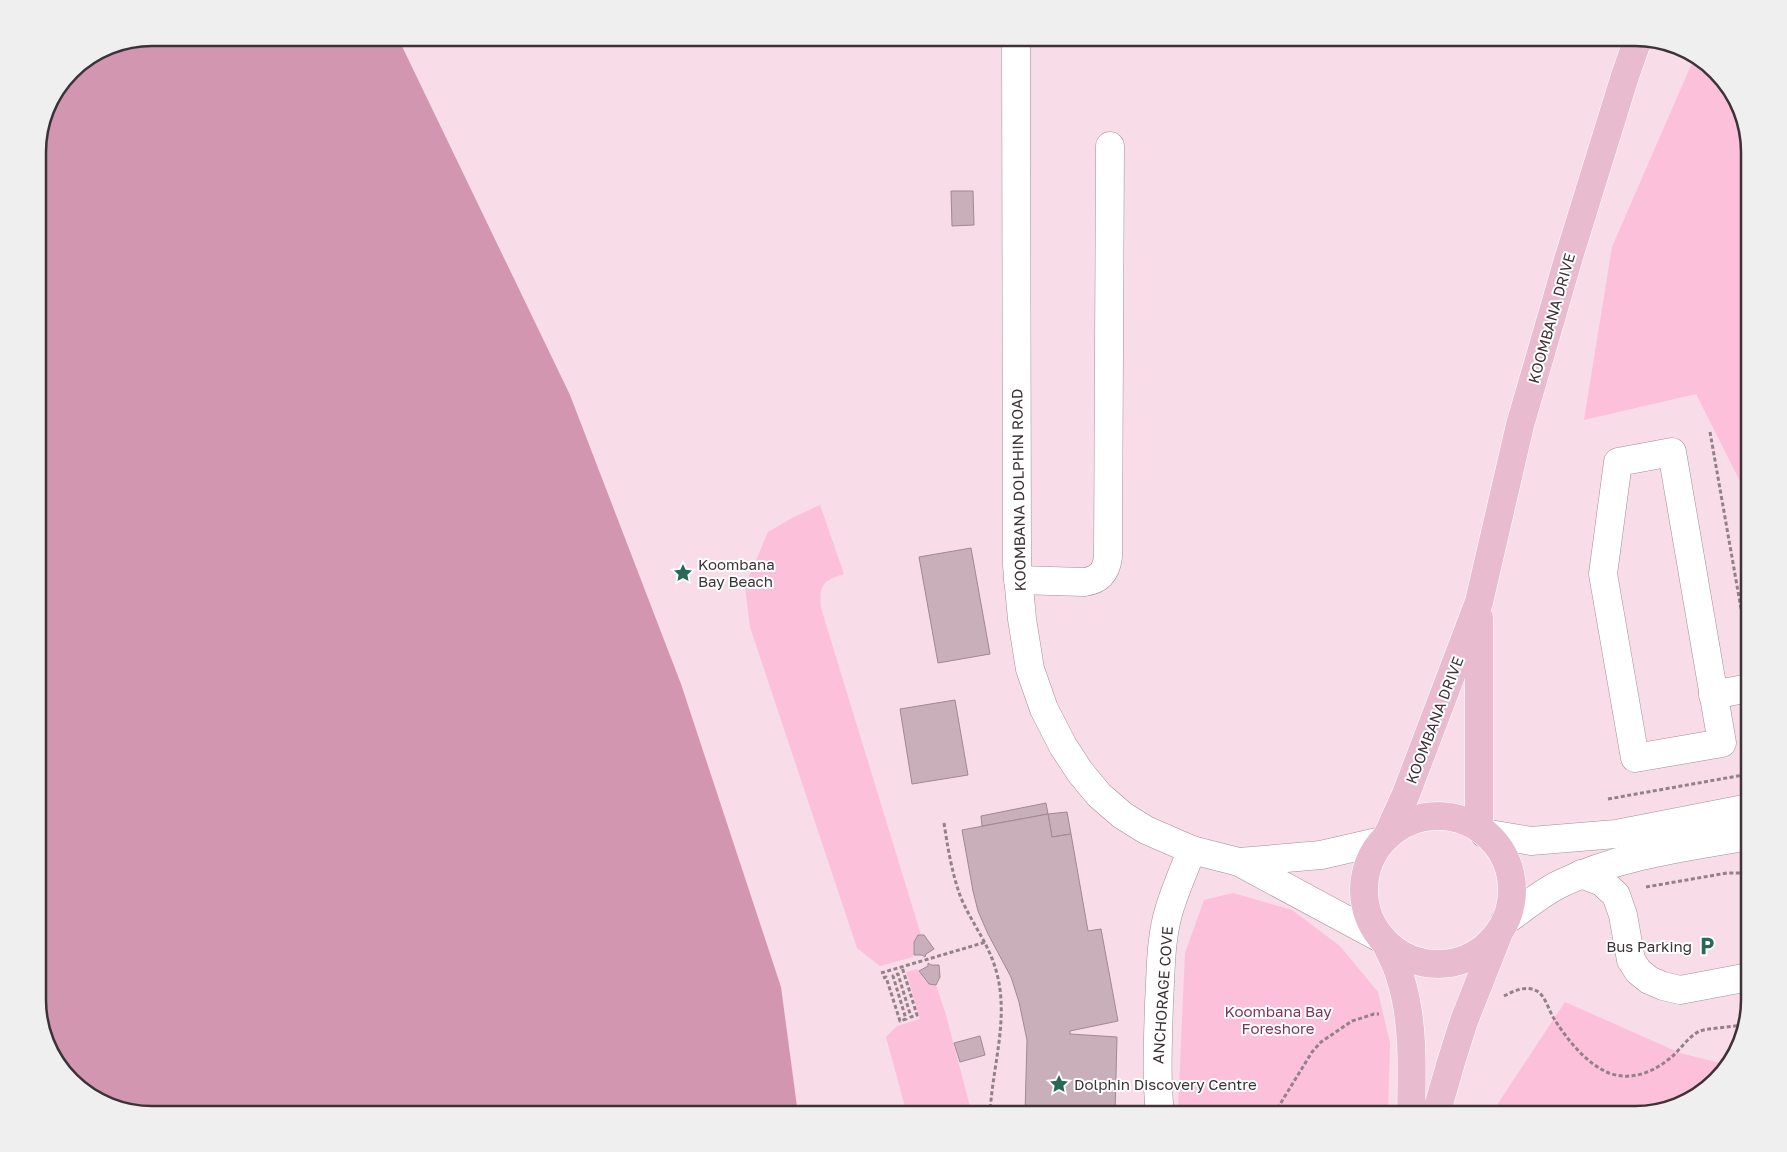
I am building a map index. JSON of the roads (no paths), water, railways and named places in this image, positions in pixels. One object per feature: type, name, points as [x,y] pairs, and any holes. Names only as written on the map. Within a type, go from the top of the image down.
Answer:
[{"type":"main road","name":"KOOMBANA DRIVE","points":[[1384,838],[1406,794],[1479,602],[1520,425],[1568,260],[1636,46]]},
{"type":"main road","name":"KOOMBANA DRIVE","points":[[1479,602],[1482,831]]},
{"type":"main road","points":[[1438,1106],[1464,1021],[1503,925],[1510,902],[1511,883],[1507,864],[1498,847],[1482,831],[1461,820],[1441,816],[1422,817],[1403,824],[1384,838],[1370,859],[1364,879],[1364,901],[1370,921],[1384,940],[1402,956],[1424,963],[1446,964],[1468,958],[1486,946],[1503,925]]},
{"type":"main road","points":[[1384,940],[1400,977],[1408,1015],[1413,1060],[1412,1106]]},
{"type":"street","name":"KOOMBANA DOLPHIN ROAD","points":[[1016,46],[1016,565],[1030,669],[1044,709],[1062,746],[1080,772],[1098,794],[1122,815],[1167,840],[1192,850],[1239,862],[1384,940]]},
{"type":"street","points":[[1018,580],[1089,582],[1102,576],[1106,568],[1108,547],[1110,146]]},
{"type":"street","points":[[1672,452],[1713,695],[1722,743],[1635,758],[1603,574],[1618,462],[1672,452]]},
{"type":"street","points":[[1713,695],[1741,690]]},
{"type":"street","points":[[1482,831],[1532,841],[1616,834],[1741,810]]},
{"type":"street","name":"KOOMBANA DOLPHIN ROAD","points":[[1239,862],[1321,855],[1384,838]]},
{"type":"street","points":[[1503,925],[1559,884],[1581,874],[1623,861],[1680,848],[1741,838]]},
{"type":"street","name":"ANCHORAGE COVE","points":[[1159,1106],[1157,1060],[1161,963],[1165,928],[1169,908],[1192,850]]},
{"type":"street","points":[[1581,874],[1602,882],[1616,895],[1623,916],[1631,960],[1638,971],[1649,980],[1680,990],[1741,979]]},
{"type":"place","name":"Koombana Bay Beach","points":[[683,573]]},
{"type":"place","name":"Bus Parking","points":[[1707,946]]},
{"type":"place","name":"Dolphin Discovery Centre","points":[[1059,1084]]},
{"type":"park label","name":"Koombana Bay Foreshore","points":[[1278,1020]]}]
